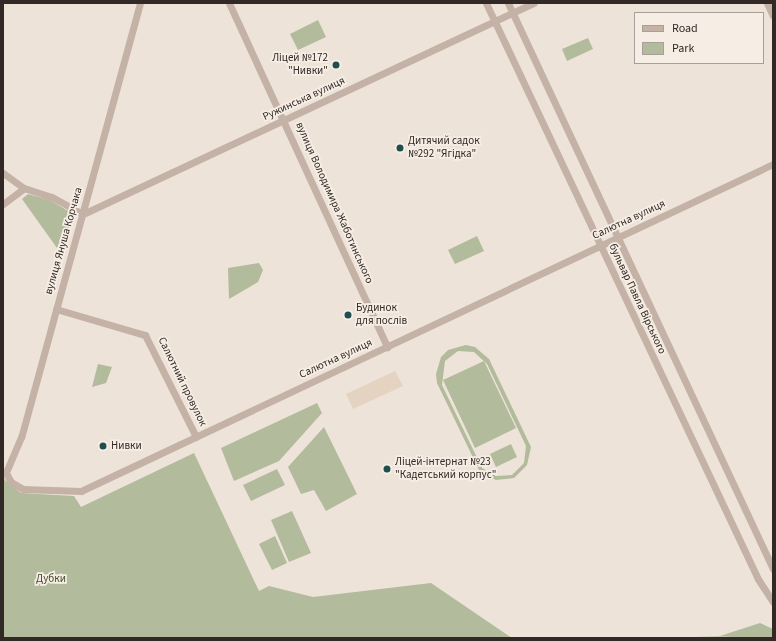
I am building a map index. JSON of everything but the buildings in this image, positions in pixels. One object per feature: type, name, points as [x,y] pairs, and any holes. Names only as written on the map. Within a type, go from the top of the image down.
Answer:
[{"type":"street","name":"вулиця Януша Корчака","points":[[11,482],[6,473],[21,437],[140,3]]},
{"type":"street","name":"вулиця Володимира Жаботинського","points":[[229,3],[285,120],[387,347]]},
{"type":"street","name":"бульвар Павла Вірського","points":[[486,3],[599,246],[758,579],[773,602]]},
{"type":"street","name":"бульвар Павла Вірського","points":[[508,3],[773,569]]},
{"type":"street","name":"Ружинська вулиця","points":[[83,214],[534,3]]},
{"type":"street","points":[[767,3],[773,16]]},
{"type":"street","name":"Салютна вулиця","points":[[11,482],[24,489],[81,491],[773,164]]},
{"type":"street","points":[[3,173],[24,188],[52,197],[83,214]]},
{"type":"street","points":[[3,204],[24,188]]},
{"type":"street","name":"Салютний провулок","points":[[56,309],[145,335],[196,437]]},
{"type":"green space","points":[[318,20],[326,37],[298,50],[290,34]]},
{"type":"green space","points":[[588,38],[593,49],[567,61],[562,49]]},
{"type":"green space","points":[[28,194],[50,200],[73,214],[67,236],[57,248],[22,199]]},
{"type":"green space","points":[[477,236],[484,251],[455,264],[448,250]]},
{"type":"green space","points":[[259,263],[263,270],[258,282],[229,299],[228,268]]},
{"type":"green space","points":[[466,345],[475,347],[489,359],[531,447],[527,465],[514,478],[496,480],[480,472],[437,383],[436,374],[441,357],[448,350]],"holes":[[[458,351],[474,352],[487,364],[526,446],[524,463],[512,475],[496,476],[482,468],[442,385],[445,361]]]},
{"type":"green space","points":[[484,361],[516,428],[475,448],[443,380]]},
{"type":"green space","points":[[98,364],[112,367],[106,383],[92,387]]},
{"type":"green space","points":[[317,403],[322,413],[279,461],[234,481],[221,448]]},
{"type":"green space","points":[[324,427],[357,494],[326,511],[314,490],[301,494],[288,467]]},
{"type":"green space","points":[[511,444],[517,457],[496,467],[490,454]]},
{"type":"green space","name":"Дубки","points":[[194,453],[259,591],[269,586],[313,597],[431,583],[512,638],[3,638],[3,472],[5,480],[21,493],[74,496],[81,507]]},
{"type":"green space","points":[[277,469],[285,485],[251,501],[243,485]]},
{"type":"green space","points":[[292,511],[311,553],[289,562],[271,520]]},
{"type":"green space","points":[[275,536],[287,563],[272,570],[259,544]]},
{"type":"green space","points":[[760,623],[773,629],[773,638],[695,636],[720,636]]},
{"type":"shaded area","points":[[395,371],[403,386],[353,409],[346,394]]},
{"type":"place","name":"Ліцей №172 \"Нивки\"","points":[[336,65]]},
{"type":"place","name":"Дитячий садок №292 \"Ягідка\"","points":[[400,148]]},
{"type":"place","name":"Будинок для послів","points":[[348,315]]},
{"type":"place","name":"Нивки","points":[[103,446]]},
{"type":"place","name":"Ліцей-інтернат №23 \"Кадетський корпус\"","points":[[387,469]]}]
